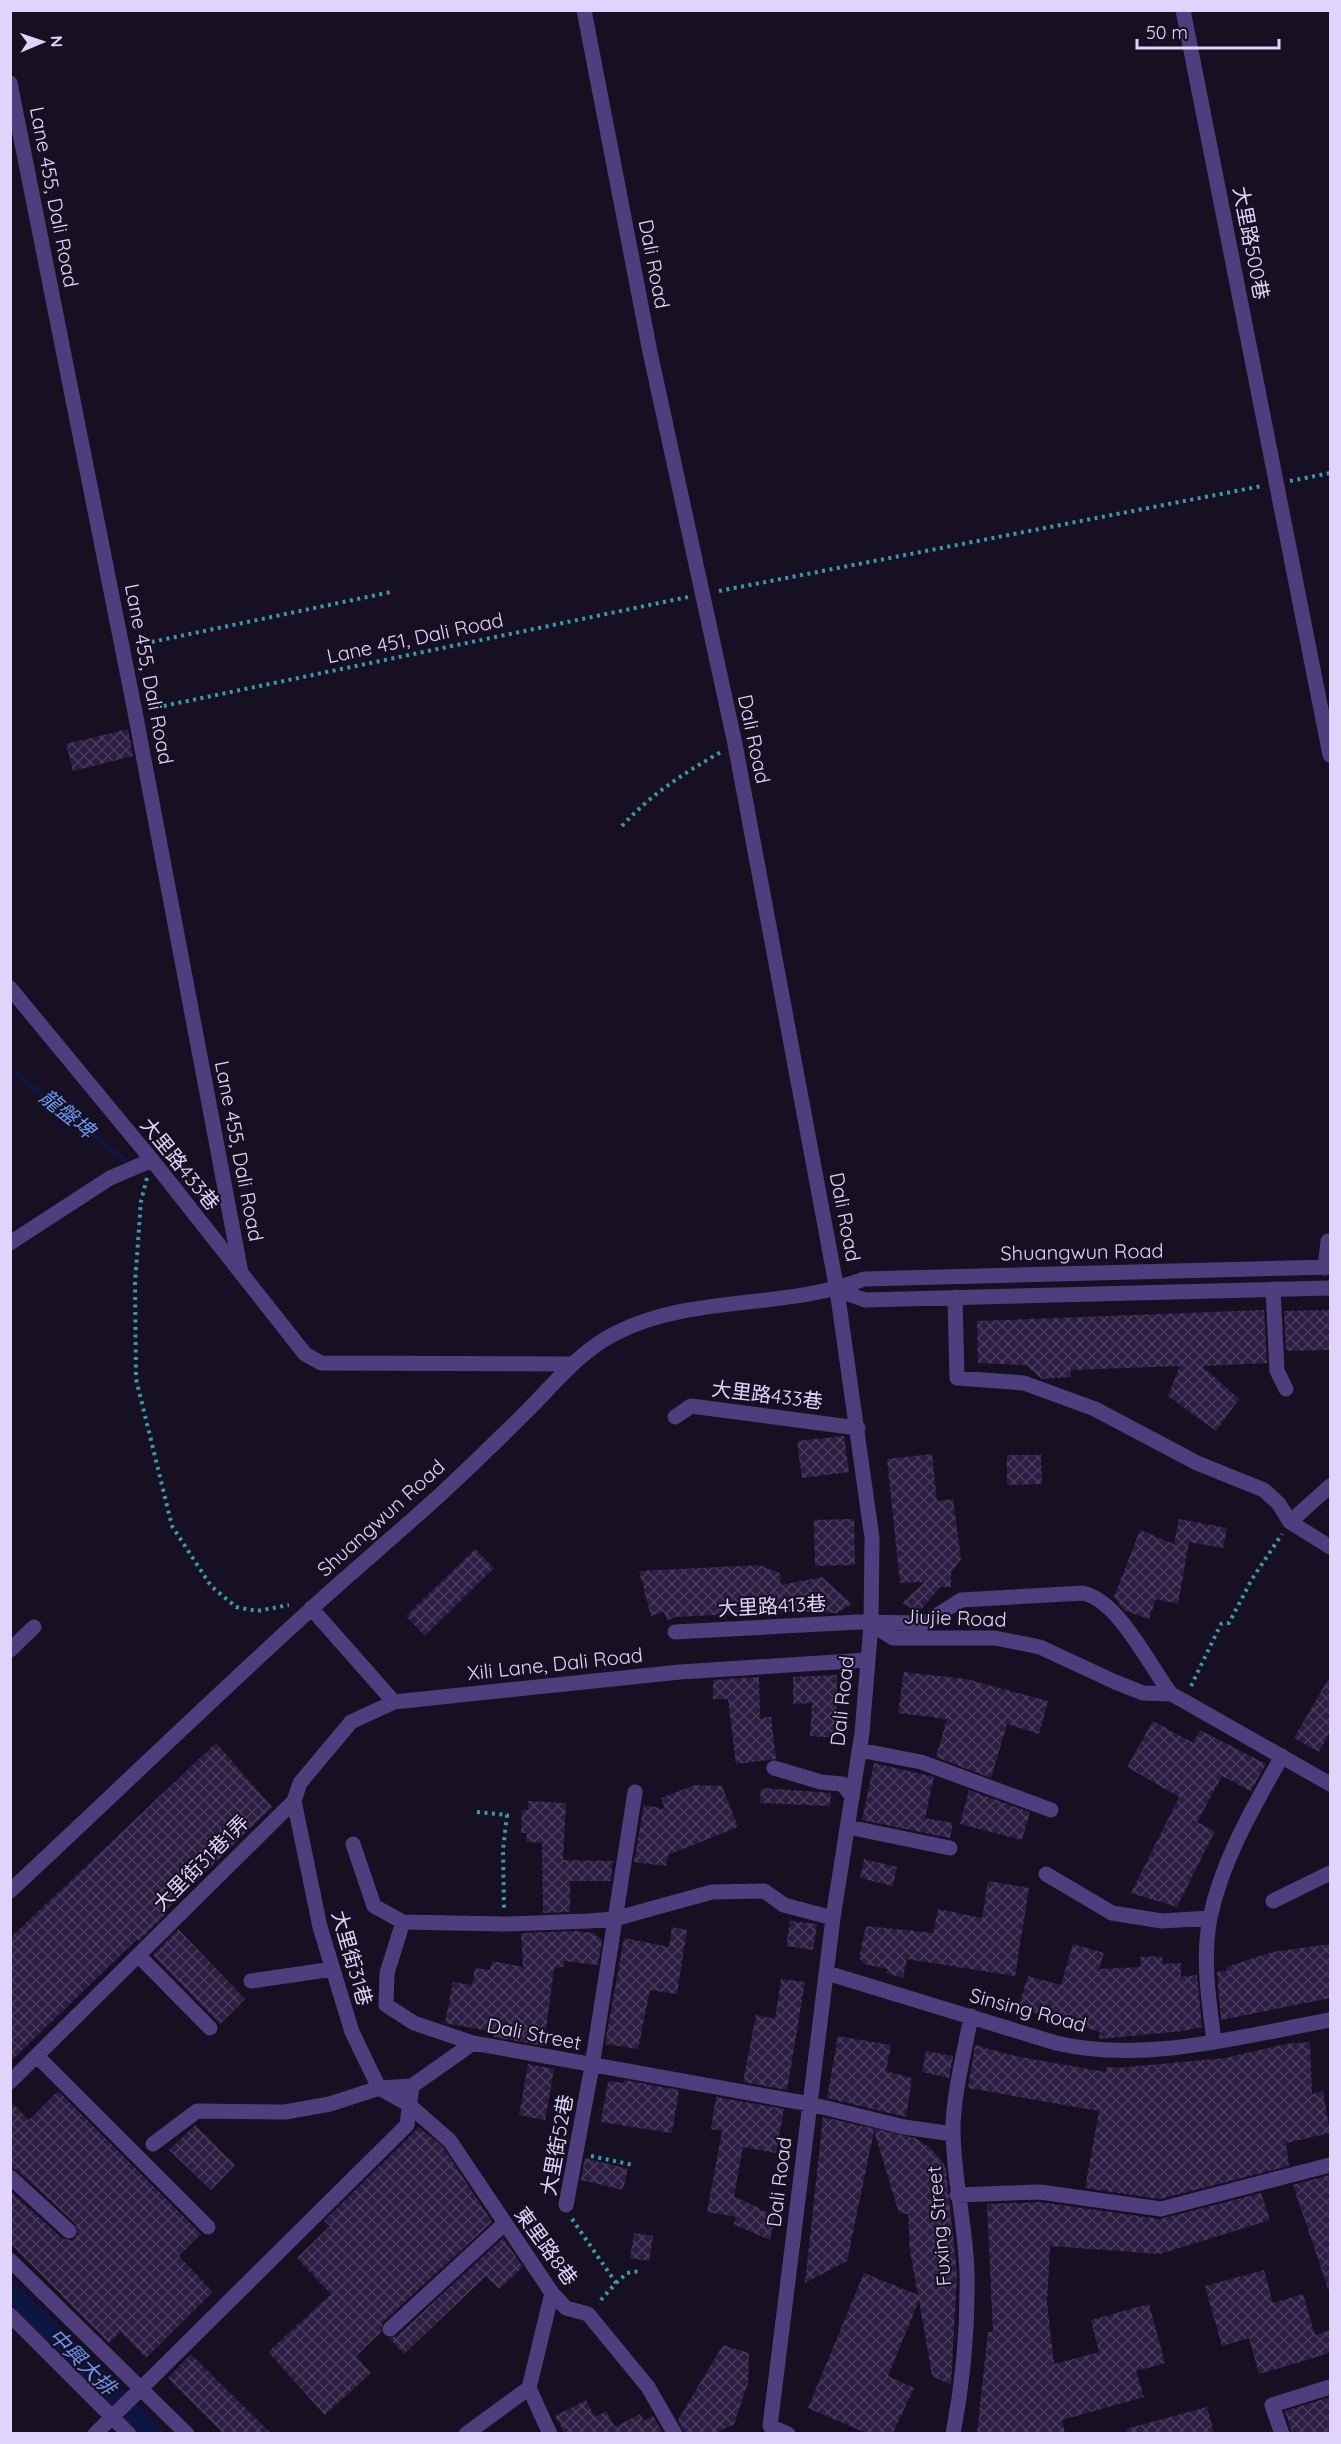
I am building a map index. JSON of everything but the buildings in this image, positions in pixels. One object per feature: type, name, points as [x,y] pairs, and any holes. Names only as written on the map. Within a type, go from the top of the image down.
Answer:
[{"type":"street","name":"Dali Road","points":[[584,10],[650,352],[735,744],[837,1290],[872,1538],[871,1624],[859,1750],[832,1918],[767,2430],[788,2433]]},
{"type":"street","name":"大里路500巷","points":[[1183,10],[1330,755]]},
{"type":"street","name":"Lane 455, Dali Road","points":[[10,83],[135,712],[241,1273]]},
{"type":"street","name":"大里路433巷","points":[[10,988],[152,1160],[305,1354],[321,1363],[572,1364]]},
{"type":"street","points":[[10,1243],[110,1178],[152,1160]]},
{"type":"street","points":[[1328,1268],[1328,1241],[1330,1240]]},
{"type":"street","name":"Shuangwun Road","points":[[10,1891],[311,1608],[448,1486],[572,1364],[596,1344],[617,1333],[661,1317],[837,1290],[864,1279],[1328,1268]]},
{"type":"street","name":"Shuangwun Road","points":[[837,1290],[866,1300],[1330,1288]]},
{"type":"street","points":[[1273,1289],[1277,1371],[1286,1389]]},
{"type":"street","points":[[955,1297],[957,1378],[1024,1383],[1095,1409],[1197,1462],[1264,1490],[1279,1504],[1290,1522],[1330,1548]]},
{"type":"street","name":"大里路433巷","points":[[675,1417],[691,1406],[858,1428]]},
{"type":"street","points":[[1290,1522],[1330,1485]]},
{"type":"street","name":"Jiujie Road","points":[[871,1624],[925,1623],[961,1600],[1042,1594],[1091,1595],[1110,1609],[1177,1697]]},
{"type":"street","points":[[311,1608],[394,1702]]},
{"type":"street","name":"大里路413巷","points":[[675,1632],[858,1622],[871,1624]]},
{"type":"street","name":"Jiujie Road","points":[[871,1624],[893,1638],[995,1638],[1023,1643],[1059,1655],[1143,1693],[1177,1697],[1330,1784]]},
{"type":"street","points":[[10,1650],[34,1627]]},
{"type":"street","name":"Xili Lane, Dali Road","points":[[294,1801],[300,1783],[351,1722],[394,1702],[680,1672],[867,1660]]},
{"type":"street","points":[[859,1750],[921,1762],[1051,1810]]},
{"type":"street","points":[[1214,2041],[1207,1957],[1210,1918],[1237,1838],[1282,1756]]},
{"type":"street","points":[[774,1768],[842,1784],[852,1796]]},
{"type":"street","name":"大里街52巷","points":[[566,2205],[592,2066],[634,1792]]},
{"type":"street","name":"大里街31巷1弄","points":[[10,2082],[294,1801]]},
{"type":"street","name":"大里街31巷","points":[[294,1801],[321,1927],[333,1969],[352,2032],[379,2088]]},
{"type":"street","points":[[848,1827],[950,1848]]},
{"type":"street","points":[[353,1844],[374,1906],[403,1922],[504,1924],[614,1919],[712,1892],[764,1891],[784,1905],[832,1918]]},
{"type":"street","points":[[1273,1901],[1330,1872]]},
{"type":"street","points":[[1046,1874],[1112,1913],[1162,1921],[1210,1918]]},
{"type":"street","points":[[403,1922],[387,1973],[386,2005],[414,2023],[473,2043]]},
{"type":"street","points":[[138,1955],[210,2028]]},
{"type":"street","points":[[251,1982],[333,1969]]},
{"type":"street","name":"Sinsing Road","points":[[826,1973],[1056,2043],[1095,2049],[1133,2050],[1214,2041],[1330,2020]]},
{"type":"street","name":"Fuxing Street","points":[[953,2433],[960,2396],[967,2274],[957,2195],[953,2134],[971,2016]]},
{"type":"street","name":"Dali Street","points":[[412,2086],[473,2043],[810,2104],[904,2127],[953,2134]]},
{"type":"street","points":[[37,2055],[208,2227]]},
{"type":"street","points":[[95,2433],[407,2124],[412,2086],[379,2088],[330,2104],[285,2112],[197,2111],[153,2144]]},
{"type":"street","points":[[379,2088],[408,2104]]},
{"type":"street","name":"東里路8巷","points":[[408,2104],[450,2141],[552,2293],[566,2308],[588,2314],[648,2387],[675,2433]]},
{"type":"street","points":[[957,2195],[1040,2192],[1161,2209],[1330,2165]]},
{"type":"street","points":[[10,2177],[69,2231]]},
{"type":"street","points":[[390,2329],[504,2224]]},
{"type":"street","points":[[10,2260],[187,2433]]},
{"type":"street","points":[[550,2433],[529,2388],[552,2293]]},
{"type":"street","points":[[10,2315],[129,2433]]},
{"type":"street","points":[[1282,2433],[1272,2405],[1330,2387]]},
{"type":"street","points":[[466,2433],[529,2388]]},
{"type":"path","name":"Lane 451, Dali Road","points":[[135,712],[701,595],[1330,473]]},
{"type":"path","points":[[122,648],[391,592]]},
{"type":"path","points":[[622,826],[643,803],[684,772],[735,744]]},
{"type":"path","points":[[152,1160],[141,1201],[139,1225],[135,1283],[136,1379],[172,1526],[211,1586],[236,1607],[256,1611],[297,1603],[311,1608]]},
{"type":"path","points":[[1177,1697],[1221,1624],[1228,1623],[1252,1579],[1290,1522]]},
{"type":"path","points":[[477,1812],[507,1815],[503,1850],[504,1924]]},
{"type":"path","points":[[575,2152],[633,2165]]},
{"type":"path","name":"大里街52巷","points":[[566,2205],[573,2222],[616,2283]]},
{"type":"path","points":[[588,2314],[627,2273],[640,2271]]},
{"type":"waterway","name":"龍盤埤","points":[[10,1069],[124,1160]]},
{"type":"waterway","name":"中興大排","points":[[10,2291],[154,2434]]}]
